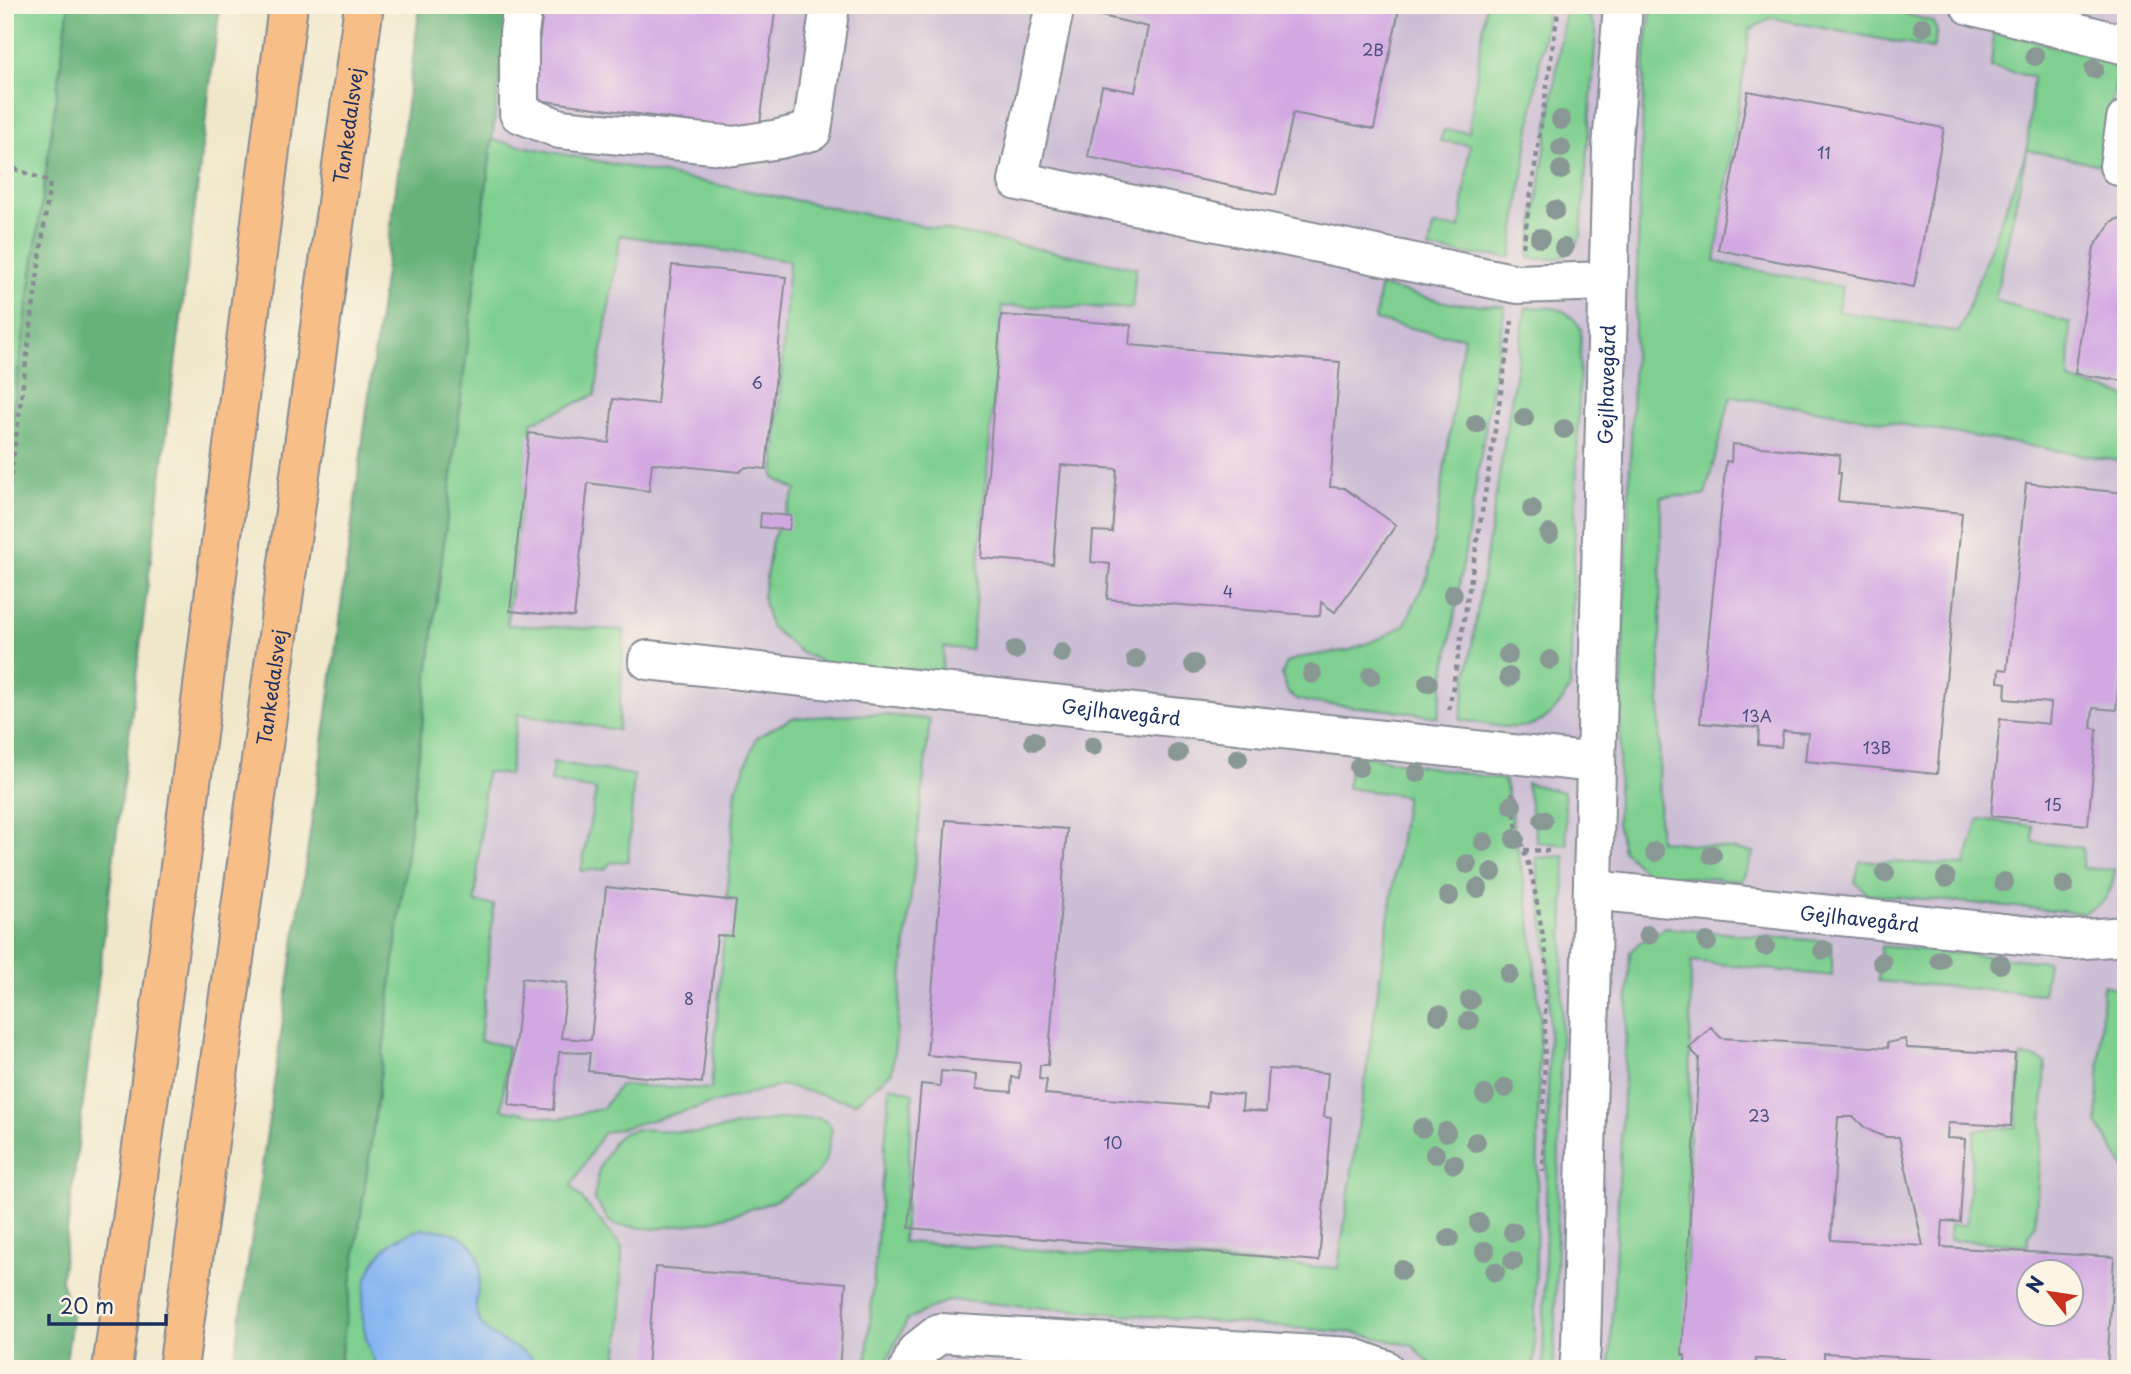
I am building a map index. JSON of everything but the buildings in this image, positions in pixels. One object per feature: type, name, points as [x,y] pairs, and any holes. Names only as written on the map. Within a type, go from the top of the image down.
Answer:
[{"type":"highway","points":[[112,1369],[188,807],[288,5]]},
{"type":"highway","name":"Tankedalsvej","points":[[178,1369],[365,5]]},
{"type":"street","points":[[523,5],[519,33],[519,113],[560,130],[734,146],[812,131],[830,5]]},
{"type":"street","points":[[1055,5],[1018,181],[1517,284],[1608,281]]},
{"type":"street","name":"Gejlhavegård","points":[[1579,1369],[1612,148],[1623,5]]},
{"type":"street","points":[[1970,5],[2126,45]]},
{"type":"street","points":[[2126,120],[2119,166],[2126,168]]},
{"type":"street","name":"Gejlhavegård","points":[[648,660],[1595,763]]},
{"type":"street","name":"Gejlhavegård","points":[[1593,890],[2070,940],[2126,936]]},
{"type":"street","points":[[909,1369],[917,1351],[940,1333],[1351,1357],[1384,1369]]},
{"type":"path","points":[[1443,747],[1486,488],[1559,5]]},
{"type":"path","points":[[5,165],[50,182],[5,520]]},
{"type":"path","points":[[1507,754],[1517,829],[1532,877],[1546,953],[1543,1173]]},
{"type":"shaded area","points":[[510,5],[2126,5],[2126,1369],[339,1369]]},
{"type":"green space","points":[[5,5],[69,5],[5,468]]},
{"type":"green space","points":[[69,5],[220,5],[61,1280],[72,1318],[65,1369],[5,1369],[5,468]]},
{"type":"green space","points":[[420,5],[510,5],[378,1094],[339,1369],[233,1369],[327,714]]},
{"type":"green space","points":[[1486,5],[1548,5],[1511,257],[1429,249],[1433,226],[1460,228],[1470,145],[1440,141],[1444,130],[1469,132]]},
{"type":"green space","points":[[1566,5],[1585,12],[1596,31],[1581,236],[1571,250],[1560,257],[1529,258]]},
{"type":"green space","points":[[1652,5],[1871,5],[1932,21],[1937,31],[1933,49],[1771,18],[1750,30],[1715,262],[1843,287],[1837,311],[1959,332],[2027,150],[1995,300],[2070,323],[2069,380],[2126,396],[2126,462],[1731,396],[1705,495],[1661,497],[1659,840],[1754,852],[1742,881],[1647,874],[1623,850],[1617,823],[1645,51]]},
{"type":"green space","points":[[1994,31],[2110,60],[2117,74],[2101,165],[2027,150],[2033,77],[1991,67]]},
{"type":"green space","points":[[492,140],[1136,268],[1132,308],[1002,306],[971,650],[944,647],[942,672],[824,663],[800,652],[770,626],[763,597],[772,540],[796,490],[774,478],[789,261],[620,235],[595,395],[532,422],[507,625],[624,630],[618,730],[518,714],[509,775],[486,772],[475,902],[494,905],[480,1041],[508,1046],[502,1109],[559,1119],[603,1108],[620,1085],[711,1089],[736,790],[757,737],[792,718],[870,714],[930,719],[892,1072],[855,1103],[781,1085],[603,1133],[571,1186],[622,1247],[621,1329],[615,1369],[339,1369],[378,1094]]},
{"type":"green space","points":[[1380,286],[1449,303],[1505,306],[1438,717],[1296,699],[1288,693],[1282,674],[1287,662],[1302,657],[1350,650],[1383,637],[1405,624],[1429,573],[1464,337],[1437,334],[1375,320]]},
{"type":"green space","points":[[1526,307],[1563,311],[1581,328],[1570,687],[1560,704],[1548,716],[1524,727],[1510,727],[1460,720]]},
{"type":"green space","points":[[1353,754],[1505,780],[1529,911],[1540,1017],[1534,1369],[1435,1369],[1413,1346],[1356,1333],[949,1300],[908,1319],[888,1358],[887,1369],[866,1369],[890,1086],[913,1093],[903,1242],[1338,1268],[1406,796],[1347,788]]},
{"type":"green space","points":[[553,762],[634,775],[628,861],[610,863],[605,869],[581,871],[596,790],[551,782]]},
{"type":"green space","points":[[1526,783],[1564,792],[1567,845],[1537,842]]},
{"type":"green space","points":[[1979,819],[2033,826],[2033,842],[2083,848],[2082,868],[2115,870],[2112,886],[2103,902],[2083,913],[1867,894],[1855,882],[1860,861],[1965,865]]},
{"type":"green space","points":[[1565,856],[1555,1328],[1553,1369],[1543,1369],[1550,977],[1536,858]]},
{"type":"green space","points":[[1666,928],[1832,942],[1832,976],[1691,961],[1686,1369],[1610,1369],[1630,952],[1639,943]]},
{"type":"green space","points":[[1881,946],[2048,962],[2043,994],[1878,981]]},
{"type":"green space","points":[[2103,985],[2126,991],[2126,1170],[2097,1123]]},
{"type":"green space","points":[[2021,1056],[2036,1058],[2046,1063],[2035,1224],[2028,1237],[2028,1245],[1950,1240],[1949,1225],[1966,1225],[1975,1130],[2016,1127]]},
{"type":"green space","points":[[819,1118],[828,1122],[832,1128],[826,1160],[816,1175],[773,1202],[707,1222],[653,1229],[615,1225],[609,1221],[594,1198],[599,1169],[614,1141],[623,1133],[637,1129],[697,1133],[777,1119]]},
{"type":"water","points":[[423,1229],[456,1235],[473,1247],[480,1267],[476,1307],[482,1325],[493,1335],[532,1358],[530,1369],[378,1369],[369,1349],[364,1327],[365,1285],[372,1266],[384,1249],[401,1237]]}]
